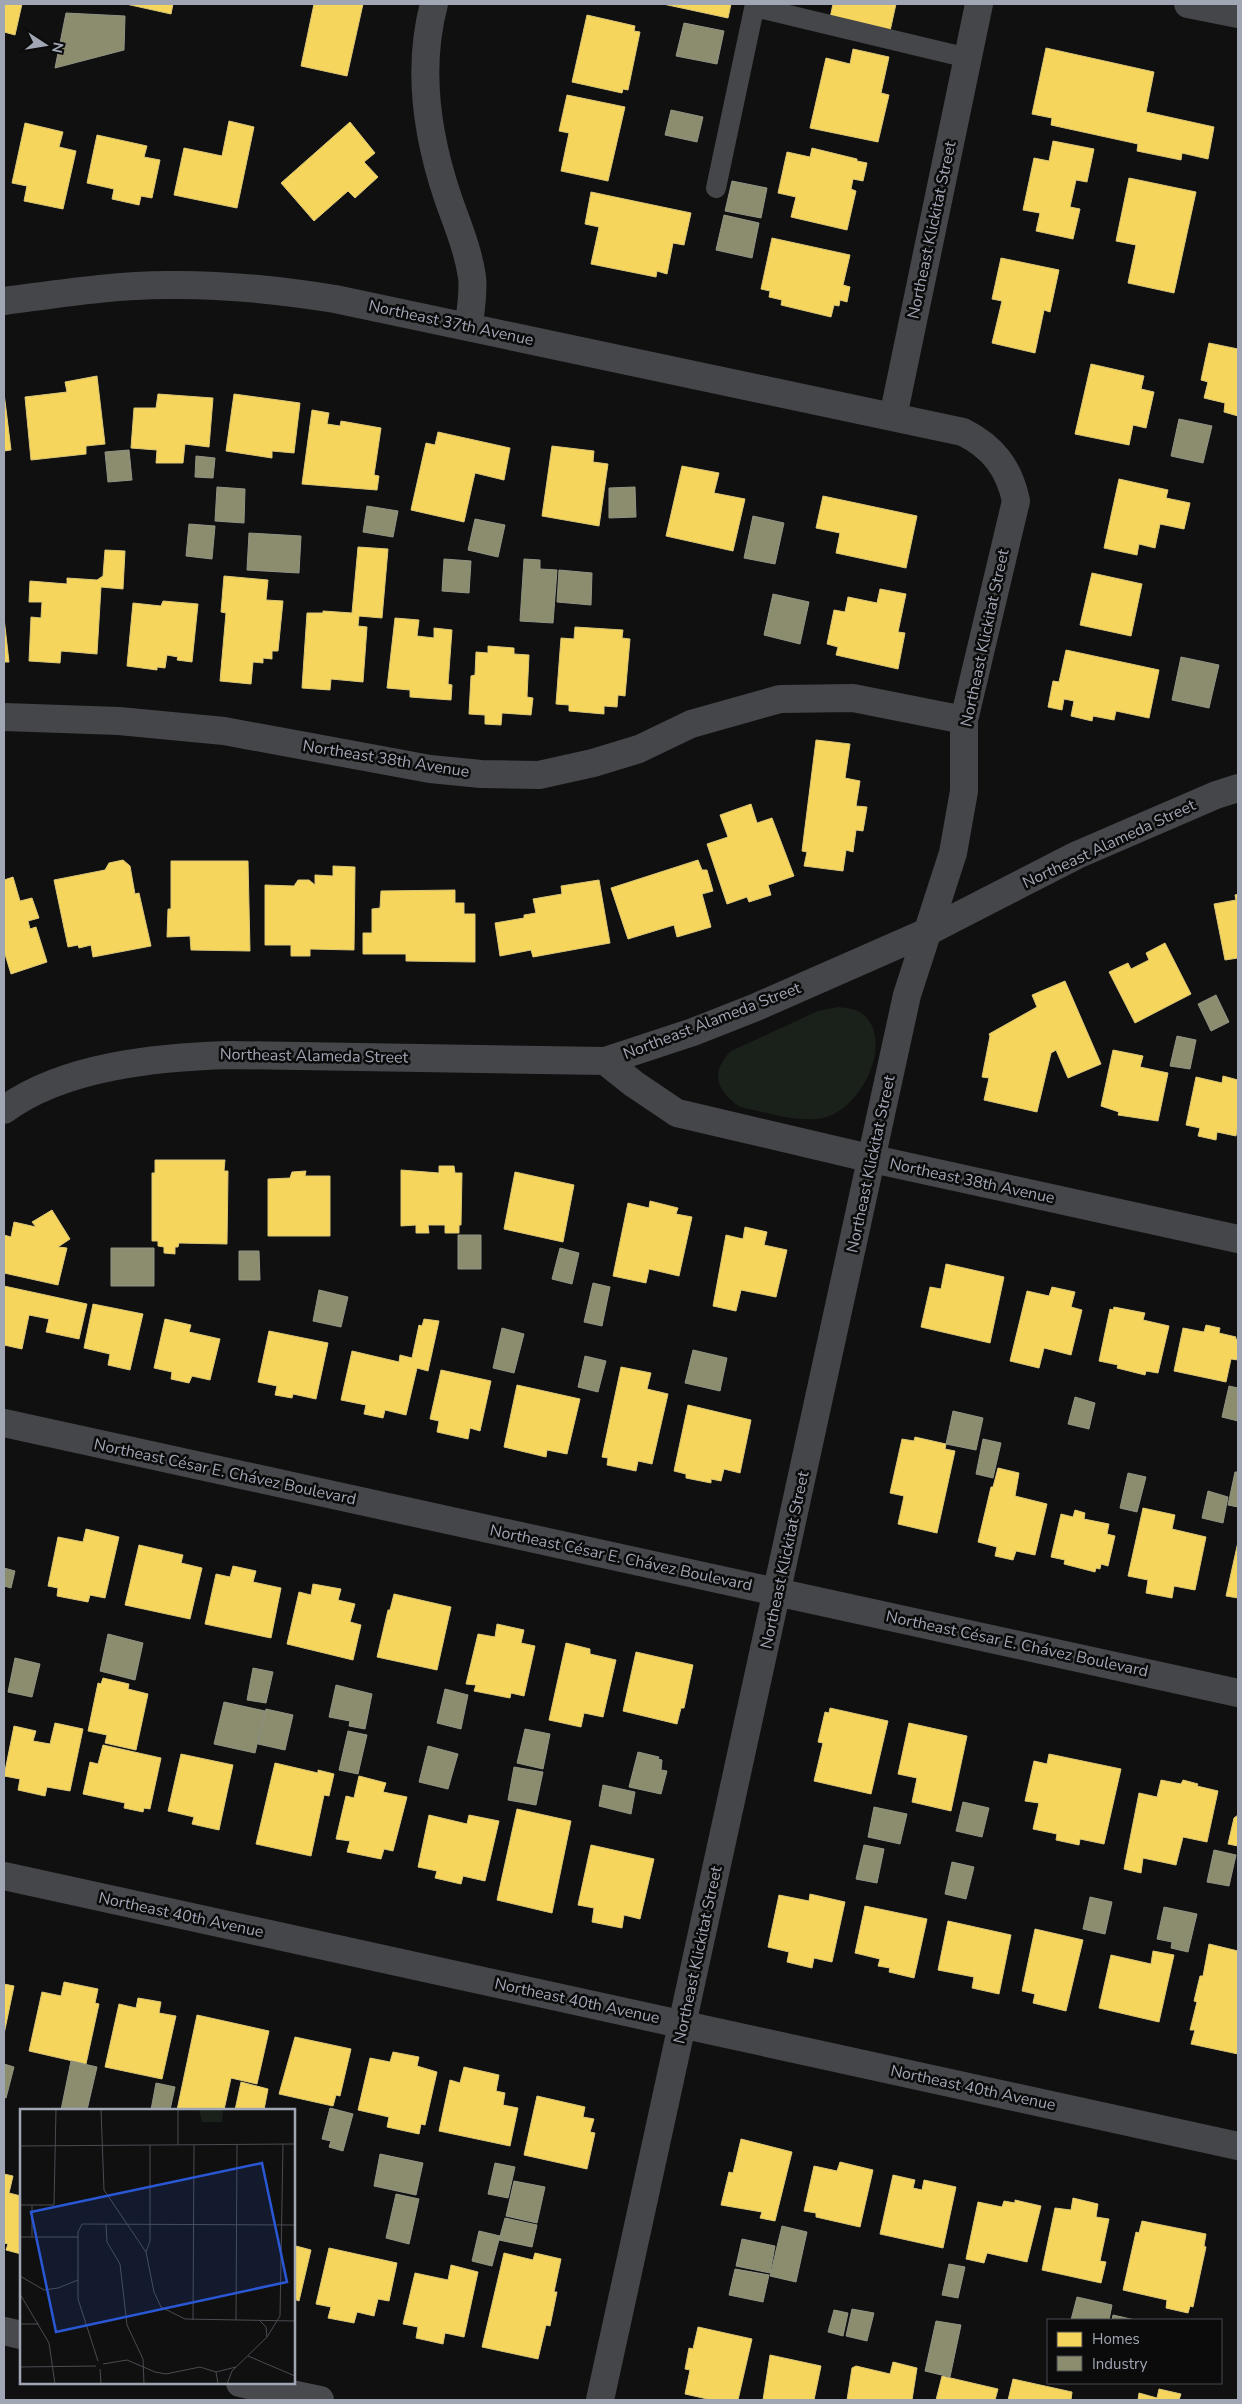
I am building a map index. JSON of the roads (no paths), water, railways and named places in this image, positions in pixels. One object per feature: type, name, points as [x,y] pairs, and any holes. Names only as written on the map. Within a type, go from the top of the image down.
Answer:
[{"type":"street","points":[[434,4],[430,18],[426,65],[427,110],[435,156],[465,243],[472,279],[469,327]]},
{"type":"street","name":"Northeast Klickitat Street","points":[[600,2400],[873,1159],[907,995],[953,852],[964,791],[964,720],[1016,501],[1012,484],[1002,463],[982,442],[963,432],[893,417],[979,4]]},
{"type":"street","points":[[1188,4],[1238,14]]},
{"type":"street","name":"Northeast 37th Avenue","points":[[4,301],[94,290],[166,284],[281,291],[335,299],[893,417]]},
{"type":"street","name":"Northeast 38th Avenue","points":[[4,718],[119,721],[224,731],[430,770],[481,774],[539,775],[593,763],[639,749],[691,724],[780,699],[853,698],[964,720]]},
{"type":"street","name":"Northeast Alameda Street","points":[[4,1110],[21,1097],[59,1081],[147,1061],[192,1056],[231,1054],[605,1061],[693,1032],[754,1008],[928,932],[1077,855],[1216,795],[1238,788]]},
{"type":"street","name":"Northeast 38th Avenue","points":[[605,1061],[634,1084],[677,1113],[873,1159],[1238,1238]]},
{"type":"street","name":"Northeast César E. Chávez Boulevard","points":[[4,1423],[1238,1693]]},
{"type":"street","name":"Northeast 40th Avenue","points":[[4,1876],[1238,2146]]},
{"type":"street","points":[[4,2331],[20,2335]]},
{"type":"street","points":[[245,2384],[320,2400]]},
{"type":"lane","points":[[716,188],[755,5],[968,58]]}]
